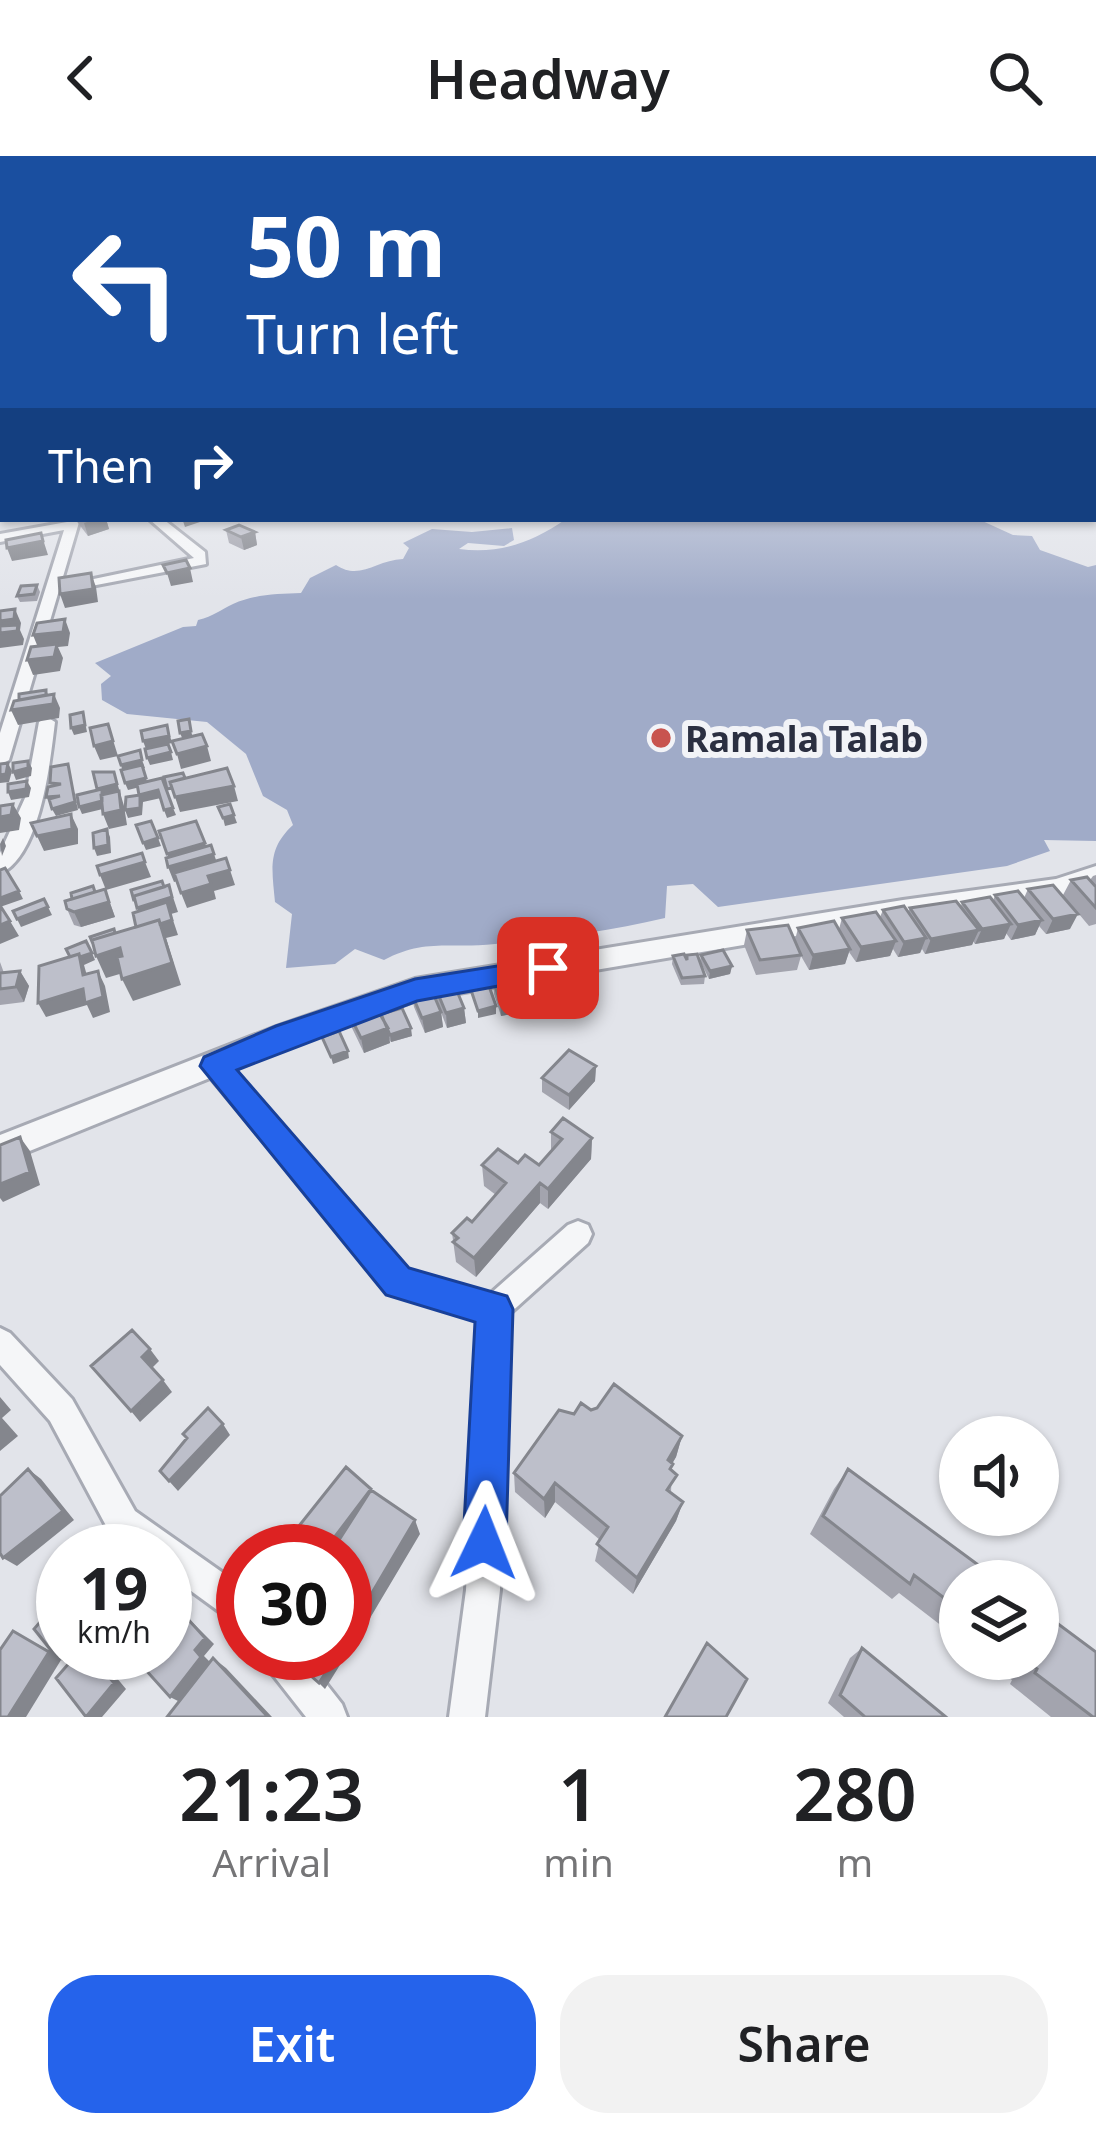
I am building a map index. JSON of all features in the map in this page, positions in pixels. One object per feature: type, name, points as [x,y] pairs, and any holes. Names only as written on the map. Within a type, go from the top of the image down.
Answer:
[{"type":"street","points":[[0,538],[73,522],[0,760]]},
{"type":"street","points":[[52,591],[201,561],[200,555],[158,522]]},
{"type":"street","points":[[0,867],[21,841],[34,808],[47,722]]},
{"type":"street","points":[[0,1149],[286,1035],[415,990],[903,909],[1058,889],[1096,875]]},
{"type":"street","points":[[215,1066],[398,1282],[494,1309]]},
{"type":"street","points":[[467,1717],[482,1590],[494,1309],[578,1234]]},
{"type":"street","points":[[0,1343],[61,1410],[124,1524]]},
{"type":"street","points":[[300,1680],[329,1717]]},
{"type":"water","name":"Ramala Talab","points":[[561,522],[985,522],[1013,535],[1032,536],[1040,550],[1088,567],[1096,565],[1096,841],[1044,840],[1050,851],[1007,866],[718,907],[693,884],[667,886],[665,918],[644,923],[538,940],[426,947],[384,960],[355,949],[335,964],[286,968],[292,914],[275,902],[273,869],[275,851],[293,825],[287,810],[263,796],[246,754],[207,722],[127,714],[102,700],[101,684],[111,676],[95,663],[196,626],[198,620],[241,601],[301,593],[310,578],[336,565],[353,571],[403,559],[409,548],[403,543],[432,529],[512,528],[514,540],[504,546],[468,543],[459,549],[502,548]]},
{"type":"building","points":[[239,525],[255,532],[241,537],[226,530]]},
{"type":"building","points":[[41,533],[43,541],[7,548],[6,540]]},
{"type":"building","points":[[186,560],[190,568],[167,573],[163,565]]},
{"type":"building","points":[[91,573],[93,589],[60,594],[59,578]]},
{"type":"building","points":[[37,585],[34,594],[17,596],[21,586]]},
{"type":"building","points":[[15,609],[14,619],[0,621],[0,611]]},
{"type":"building","points":[[65,619],[63,632],[33,635],[37,623]]},
{"type":"building","points":[[18,625],[17,631],[0,633],[0,626]]},
{"type":"building","points":[[57,644],[54,657],[27,660],[31,647]]},
{"type":"building","points":[[46,690],[46,695],[19,700],[19,694]]},
{"type":"building","points":[[54,694],[53,704],[11,710],[14,701]]},
{"type":"building","points":[[83,712],[85,725],[71,728],[70,715]]},
{"type":"building","points":[[189,719],[191,731],[180,733],[178,721]]},
{"type":"building","points":[[108,724],[113,741],[94,746],[90,728]]},
{"type":"building","points":[[167,725],[169,736],[143,741],[141,731]]},
{"type":"building","points":[[202,734],[207,746],[177,754],[172,741]]},
{"type":"building","points":[[168,744],[171,752],[147,758],[145,749]]},
{"type":"building","points":[[140,750],[142,760],[121,765],[118,756]]},
{"type":"building","points":[[28,761],[28,768],[13,772],[13,763]]},
{"type":"building","points":[[68,764],[75,802],[52,809],[49,799],[60,796],[46,797],[48,787],[61,784],[50,783],[51,767]]},
{"type":"building","points":[[142,765],[146,778],[125,783],[121,770]]},
{"type":"building","points":[[227,768],[234,786],[175,797],[170,782]]},
{"type":"building","points":[[93,772],[114,772],[117,784],[97,789]]},
{"type":"building","points":[[183,773],[185,778],[170,782],[172,788],[167,789],[164,777]]},
{"type":"building","points":[[162,778],[173,808],[164,810],[158,790],[139,795],[137,784]]},
{"type":"building","points":[[27,781],[26,789],[8,792],[8,784]]},
{"type":"building","points":[[102,789],[102,801],[79,807],[77,795]]},
{"type":"building","points":[[119,791],[121,810],[103,814],[101,795]]},
{"type":"building","points":[[140,795],[140,808],[125,810],[126,797]]},
{"type":"building","points":[[13,804],[11,815],[0,817],[0,806]]},
{"type":"building","points":[[230,804],[234,815],[223,818],[218,807]]},
{"type":"building","points":[[71,814],[72,829],[37,836],[31,823]]},
{"type":"building","points":[[151,821],[158,838],[143,843],[136,825]]},
{"type":"building","points":[[196,821],[205,843],[167,854],[159,831]]},
{"type":"building","points":[[107,829],[108,845],[94,848],[93,833]]},
{"type":"building","points":[[211,845],[214,854],[168,867],[166,858]]},
{"type":"building","points":[[142,853],[145,862],[100,875],[97,866]]},
{"type":"building","points":[[226,858],[230,870],[208,876],[211,884],[181,893],[174,873]]},
{"type":"building","points":[[5,868],[19,891],[0,898],[0,870]]},
{"type":"building","points":[[1087,877],[1096,887],[1096,908],[1071,880]]},
{"type":"building","points":[[162,881],[164,887],[134,896],[134,901],[131,890]]},
{"type":"building","points":[[169,885],[172,897],[137,908],[134,896]]},
{"type":"building","points":[[1053,885],[1078,914],[1053,919],[1028,889]]},
{"type":"building","points":[[93,886],[95,892],[72,899],[71,893]]},
{"type":"building","points":[[105,889],[109,902],[74,912],[67,909],[65,901]]},
{"type":"building","points":[[1018,891],[1042,920],[1018,925],[995,895]]},
{"type":"building","points":[[990,897],[1011,924],[982,929],[962,902]]},
{"type":"building","points":[[44,899],[48,907],[17,919],[13,911]]},
{"type":"building","points":[[956,901],[979,930],[931,939],[910,908]]},
{"type":"building","points":[[167,902],[172,920],[136,927],[133,913]]},
{"type":"building","points":[[904,906],[926,938],[904,942],[883,910]]},
{"type":"building","points":[[0,908],[10,921],[0,925]]},
{"type":"building","points":[[876,912],[896,941],[861,947],[842,918]]},
{"type":"building","points":[[159,920],[172,963],[122,979],[120,948],[96,956],[92,940]]},
{"type":"building","points":[[834,921],[850,949],[813,955],[798,928]]},
{"type":"building","points":[[788,925],[801,955],[760,960],[747,930]]},
{"type":"building","points":[[114,929],[115,933],[92,940],[93,944],[90,937]]},
{"type":"building","points":[[86,941],[92,953],[70,957],[66,949]]},
{"type":"building","points":[[723,950],[732,966],[710,971],[701,955]]},
{"type":"building","points":[[79,954],[83,975],[98,971],[103,997],[85,1003],[83,989],[38,1003],[39,966]]},
{"type":"building","points":[[684,954],[687,960],[687,955],[697,954],[705,976],[682,978],[673,956]]},
{"type":"building","points":[[565,966],[572,989],[546,993],[540,971]]},
{"type":"building","points":[[20,971],[16,987],[0,989],[0,973]]},
{"type":"building","points":[[535,971],[543,993],[500,1002],[493,979]]},
{"type":"building","points":[[452,979],[464,1008],[446,1013],[434,984]]},
{"type":"building","points":[[430,986],[441,1012],[422,1018],[411,992]]},
{"type":"building","points":[[489,986],[496,1006],[478,1011],[471,990]]},
{"type":"building","points":[[374,1004],[388,1028],[361,1038],[349,1014]]},
{"type":"building","points":[[402,1008],[411,1028],[390,1035],[381,1014]]},
{"type":"building","points":[[339,1031],[348,1051],[331,1057],[322,1037]]},
{"type":"building","points":[[569,1050],[596,1066],[569,1095],[542,1078]]},
{"type":"building","points":[[563,1118],[592,1138],[548,1189],[540,1183],[474,1258],[453,1242],[458,1238],[452,1233],[467,1218],[472,1222],[506,1183],[482,1165],[498,1149],[518,1163],[525,1155],[539,1165],[562,1139],[551,1132]]},
{"type":"building","points":[[20,1137],[30,1172],[0,1184],[0,1145]]},
{"type":"building","points":[[132,1330],[150,1349],[142,1357],[163,1380],[131,1411],[91,1366]]},
{"type":"building","points":[[614,1384],[682,1436],[668,1460],[677,1475],[667,1490],[683,1502],[637,1578],[597,1544],[608,1527],[555,1483],[544,1499],[514,1473],[559,1410],[574,1414],[581,1403],[591,1410],[597,1408]]},
{"type":"building","points":[[208,1408],[223,1424],[169,1481],[160,1471],[187,1438],[183,1434]]},
{"type":"building","points":[[346,1467],[371,1489],[344,1524],[301,1524]]},
{"type":"building","points":[[28,1469],[63,1511],[46,1524],[36,1524],[36,1532],[3,1558],[0,1496]]},
{"type":"building","points":[[848,1469],[972,1560],[939,1560],[939,1594],[914,1575],[910,1584],[823,1516]]},
{"type":"building","points":[[371,1490],[415,1520],[372,1593],[372,1524],[349,1524]]},
{"type":"building","points":[[192,1624],[205,1638],[195,1650],[201,1657],[192,1669]]},
{"type":"building","points":[[1059,1625],[1096,1652],[1093,1717],[1044,1680],[1059,1680]]},
{"type":"building","points":[[13,1631],[36,1644],[36,1673],[8,1717],[0,1717],[0,1650]]},
{"type":"building","points":[[707,1643],[747,1679],[726,1717],[665,1717]]},
{"type":"building","points":[[862,1648],[946,1717],[865,1717],[840,1695]]},
{"type":"building","points":[[213,1658],[216,1680],[234,1680],[268,1717],[167,1717]]},
{"type":"building","points":[[58,1680],[114,1683],[86,1717]]},
{"type":"building","points":[[155,1680],[183,1680],[170,1697]]},
{"type":"place","name":"Ramala Talab","points":[[661,738]]},
{"type":"route","points":[[484,1543],[494,1309],[398,1282],[215,1066],[286,1035],[415,990],[548,968]]}]
